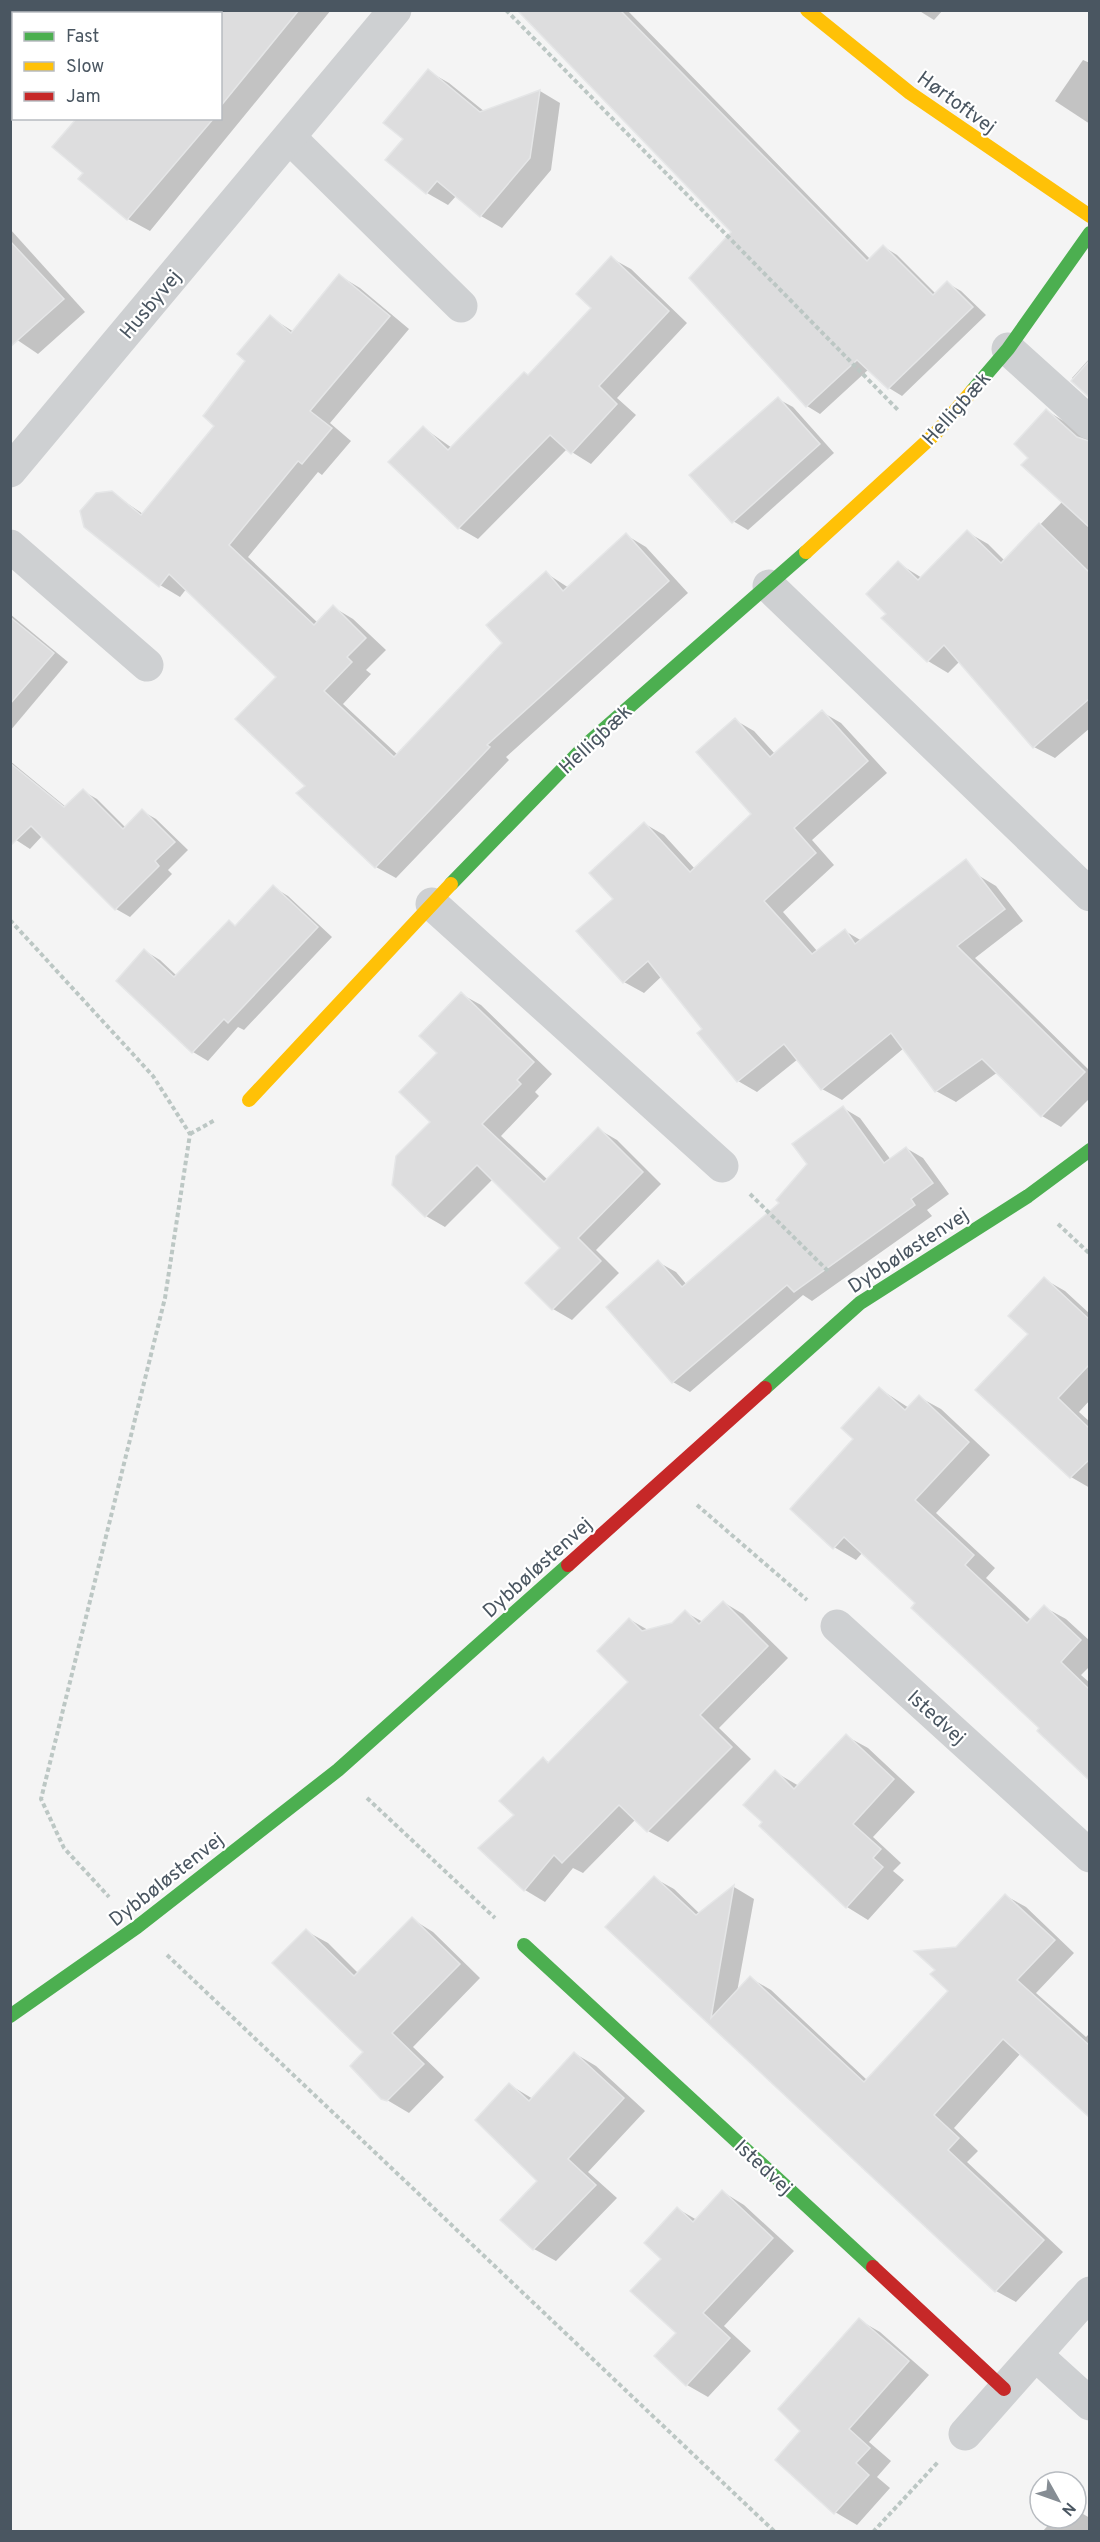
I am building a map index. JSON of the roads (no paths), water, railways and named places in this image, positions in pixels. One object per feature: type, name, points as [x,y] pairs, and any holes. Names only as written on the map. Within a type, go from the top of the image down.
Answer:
[{"type":"street","name":"Husbyvej","points":[[10,471],[395,10]]},
{"type":"street","name":"Hørtoftvej","points":[[807,10],[842,41],[947,121],[1089,216]]},
{"type":"street","points":[[290,138],[461,306]]},
{"type":"street","name":"Helligbæk","points":[[249,1100],[432,904],[588,742],[770,586],[928,441],[1008,349],[1089,233]]},
{"type":"street","points":[[1008,349],[1089,423]]},
{"type":"street","points":[[10,546],[147,665]]},
{"type":"street","points":[[770,586],[1089,895]]},
{"type":"street","points":[[432,904],[722,1166]]},
{"type":"street","name":"Dybbøløstenvej","points":[[10,2016],[137,1927],[338,1770],[860,1303],[1028,1196],[1089,1150]]},
{"type":"street","name":"Istedvej","points":[[837,1626],[1089,1856]]},
{"type":"street","name":"Istedvej","points":[[524,1946],[1004,2389]]},
{"type":"street","points":[[965,2434],[1089,2293]]},
{"type":"street","points":[[1036,2355],[1089,2404]]}]
